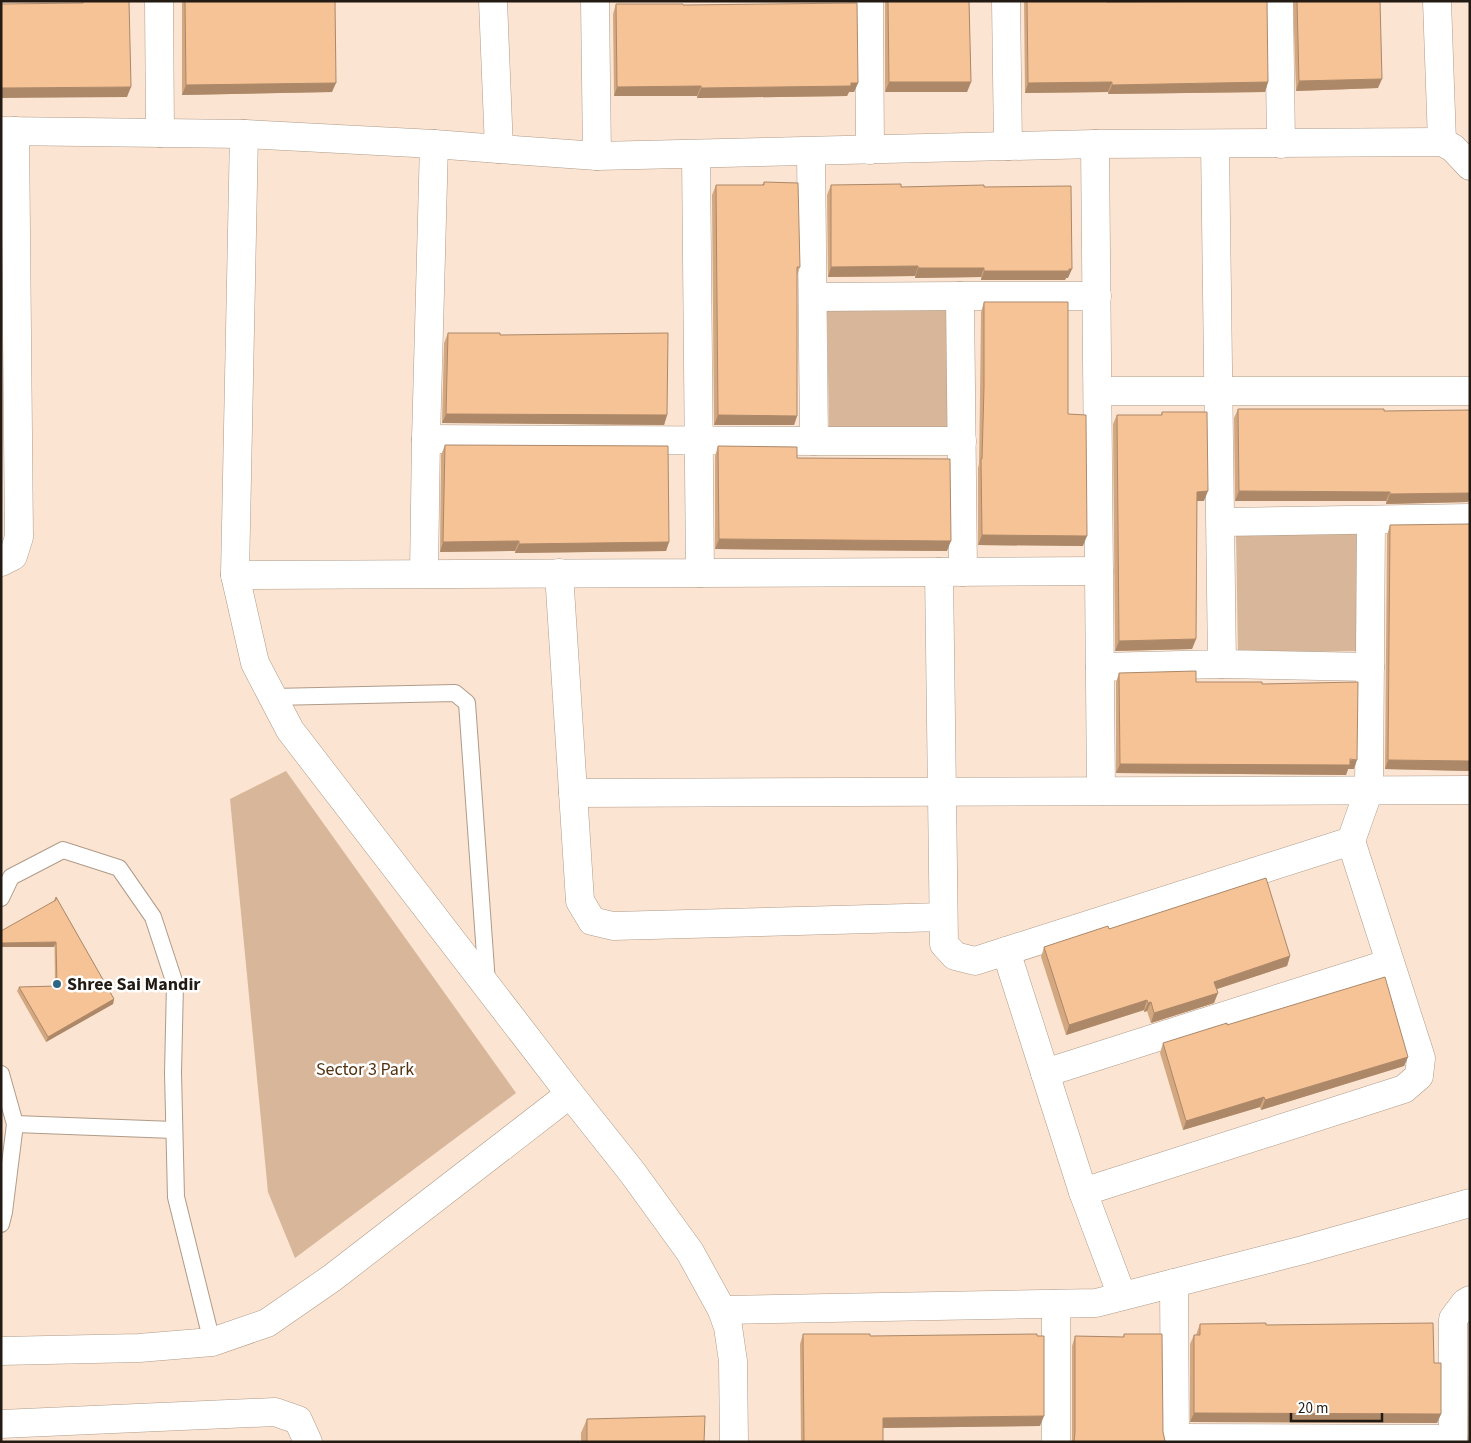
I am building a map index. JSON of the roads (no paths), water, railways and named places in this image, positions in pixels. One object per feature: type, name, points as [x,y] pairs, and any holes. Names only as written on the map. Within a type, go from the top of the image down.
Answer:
[{"type":"street","points":[[159,1],[160,133]]},
{"type":"street","points":[[493,1],[499,150]]},
{"type":"street","points":[[595,1],[597,156]]},
{"type":"street","points":[[868,1],[870,150]]},
{"type":"street","points":[[1006,1],[1008,146]]},
{"type":"street","points":[[1279,1],[1281,144]]},
{"type":"street","points":[[1437,1],[1442,142]]},
{"type":"street","points":[[1,562],[13,556],[20,537],[8,131],[244,134],[434,144],[597,156],[1095,144],[1442,142],[1454,148],[1470,166]]},
{"type":"street","points":[[244,134],[235,575],[255,663],[290,730],[632,1172],[690,1252],[722,1310],[728,1327],[733,1362],[734,1442]]},
{"type":"street","points":[[424,573],[434,144]]},
{"type":"street","points":[[1095,144],[1101,791]]},
{"type":"street","points":[[1215,144],[1220,390],[1222,664]]},
{"type":"street","points":[[811,152],[814,441]]},
{"type":"street","points":[[696,154],[700,573]]},
{"type":"street","points":[[960,296],[962,441],[951,572],[941,792],[944,944],[955,956],[975,961],[1351,841]]},
{"type":"street","points":[[813,297],[1097,296]]},
{"type":"street","points":[[1098,391],[1470,391]]},
{"type":"street","points":[[426,439],[699,442],[962,441]]},
{"type":"street","points":[[1221,522],[1470,518]]},
{"type":"street","points":[[1083,1192],[1404,1089],[1419,1076],[1421,1058],[1351,841],[1369,790],[1371,520]]},
{"type":"street","points":[[235,575],[1099,571]]},
{"type":"street","points":[[559,574],[580,902],[592,921],[613,926],[943,917]]},
{"type":"street","points":[[1100,667],[1222,664],[1370,667]]},
{"type":"street","points":[[572,793],[1470,790]]},
{"type":"street","points":[[1006,951],[1083,1192],[1122,1296]]},
{"type":"street","points":[[1045,1073],[1390,962]]},
{"type":"street","points":[[1,1352],[139,1348],[212,1342],[267,1322],[332,1278],[570,1094]]},
{"type":"street","points":[[722,1310],[1096,1303],[1303,1250],[1470,1203]]},
{"type":"street","points":[[1174,1283],[1175,1440],[1453,1440],[1453,1319],[1465,1303],[1470,1300]]},
{"type":"street","points":[[1056,1304],[1056,1442]]},
{"type":"street","points":[[1,1424],[30,1432],[276,1412],[298,1420],[308,1442]]},
{"type":"lane","points":[[273,697],[455,693],[467,703],[488,988]]},
{"type":"lane","points":[[1,898],[11,877],[63,850],[118,868],[152,917],[175,984],[173,1073],[176,1197],[212,1342]]},
{"type":"lane","points":[[1,1074],[15,1124],[1,1224]]},
{"type":"lane","points":[[15,1124],[174,1130]]},
{"type":"place","name":"Shree Sai Mandir","points":[[57,984]]},
{"type":"park label","name":"Sector 3 Park","points":[[365,1069]]}]
